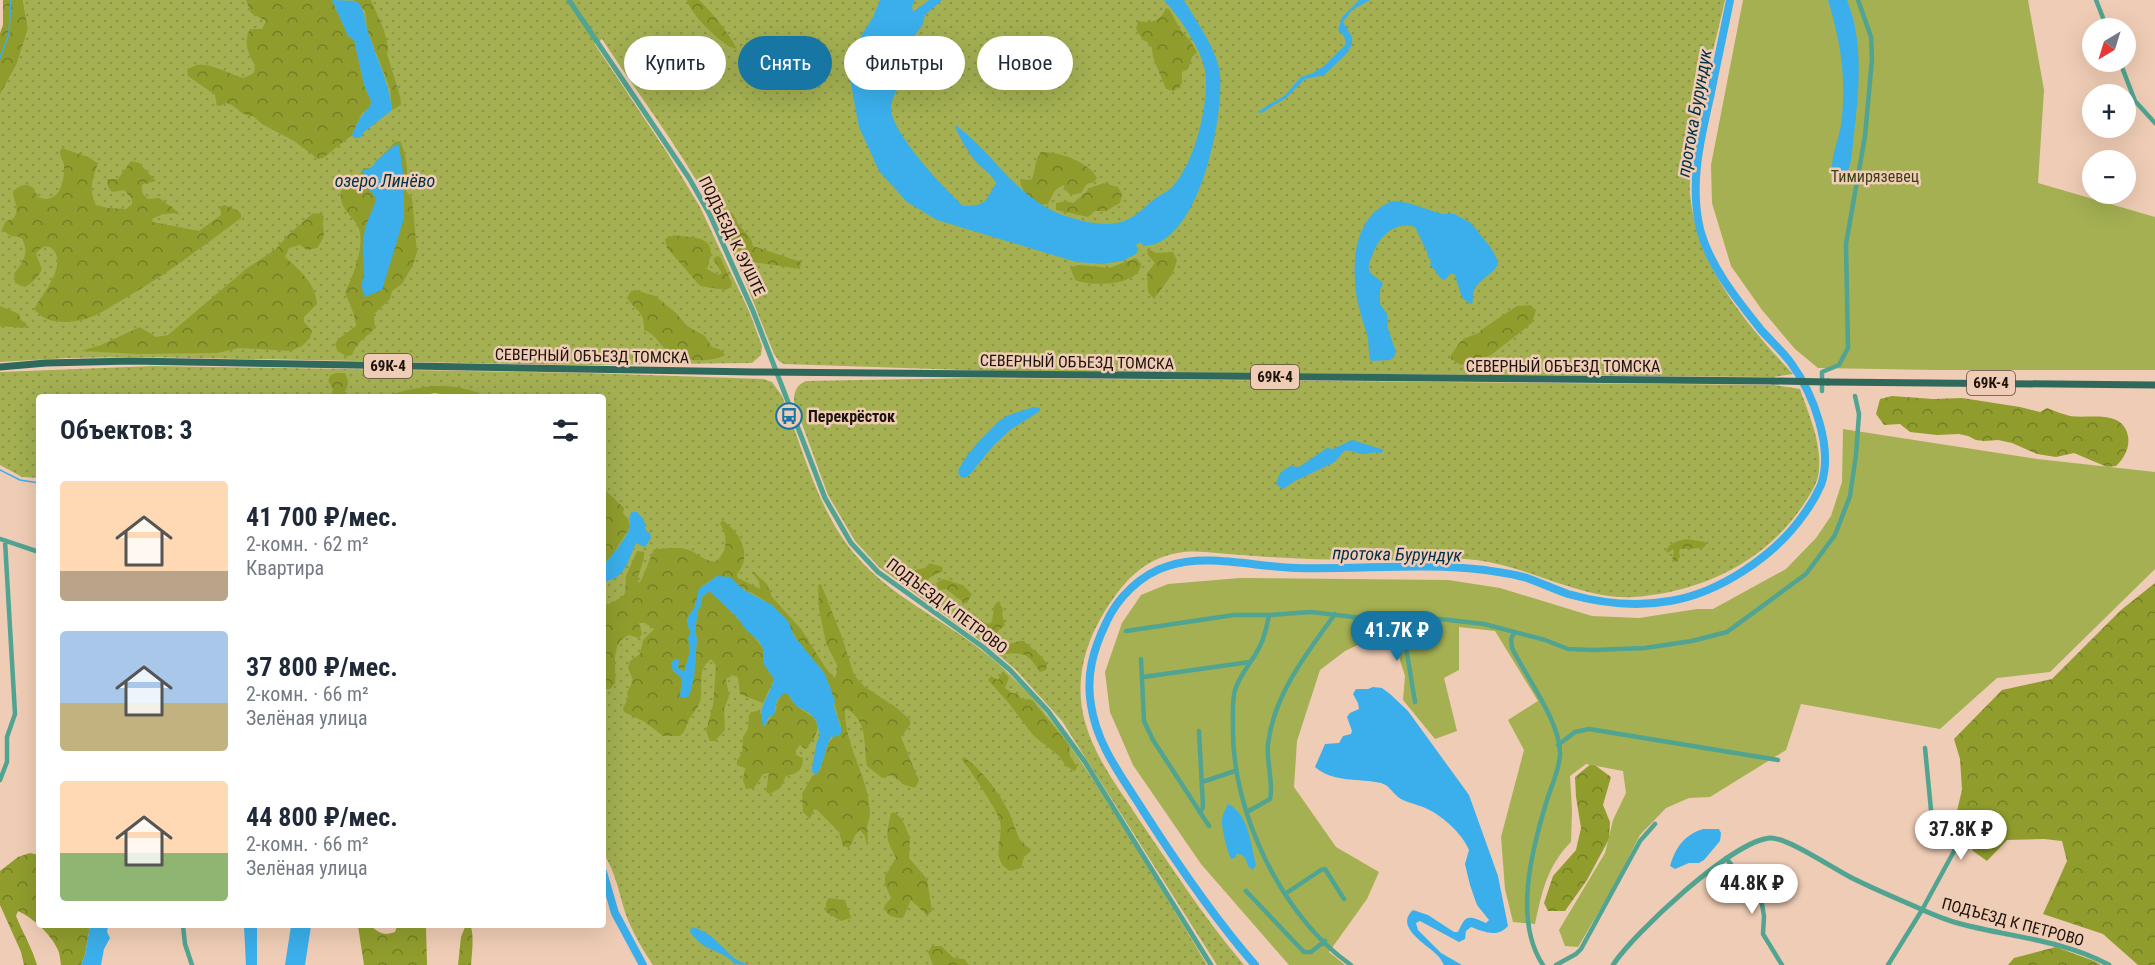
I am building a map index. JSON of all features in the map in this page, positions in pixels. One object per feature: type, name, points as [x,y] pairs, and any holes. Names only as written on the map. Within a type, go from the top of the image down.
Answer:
[{"type":"main road","name":"СЕВЕРНЫЙ ОБЪЕЗД ТОМСКА","points":[[0,367],[46,363],[131,361],[777,372],[2155,385]]},
{"type":"street","name":"ПОДЪЕЗД К ЭУШТЕ","points":[[569,0],[689,178],[707,210],[753,311],[777,372]]},
{"type":"street","points":[[1822,391],[1822,372],[1839,365],[1848,348],[1846,244],[1864,136],[1872,59],[1871,37],[1858,0]]},
{"type":"street","points":[[2096,0],[2104,18]]},
{"type":"street","points":[[2124,72],[2135,100],[2155,123]]},
{"type":"street","name":"ПОДЪЕЗД К ПЕТРОВО","points":[[777,372],[825,498],[851,543],[878,572],[995,657],[1038,699],[1085,762],[1211,965]]},
{"type":"street","points":[[1126,631],[1204,618],[1311,612],[1379,620],[1440,619],[1484,624],[1545,640],[1569,649],[1645,648],[1722,633],[1731,629],[1806,574],[1835,535],[1850,496],[1857,455],[1859,414],[1855,396]]},
{"type":"street","points":[[0,780],[7,762],[7,737],[15,714],[2,540],[36,551]]},
{"type":"street","points":[[1246,812],[1270,799],[1268,744],[1276,712],[1286,688],[1335,614]]},
{"type":"street","points":[[1269,615],[1260,648],[1235,691],[1233,738],[1235,771],[1246,812],[1276,880],[1302,919],[1350,965]]},
{"type":"street","points":[[1404,620],[1415,702]]},
{"type":"street","points":[[1514,633],[1511,639],[1512,648],[1542,700],[1557,734],[1560,756],[1528,871],[1529,934],[1543,965]]},
{"type":"street","points":[[1141,659],[1144,721],[1153,740],[1209,826]]},
{"type":"street","points":[[1143,677],[1250,662]]},
{"type":"street","points":[[1558,745],[1575,732],[1589,729],[1778,760]]},
{"type":"street","points":[[1200,731],[1203,807],[1200,813]]},
{"type":"street","points":[[1888,965],[1922,910],[1959,842],[1953,831],[1934,817],[1931,810],[1925,748]]},
{"type":"street","points":[[1202,782],[1235,771]]},
{"type":"street","points":[[1556,965],[1581,949],[1640,841],[1655,824]]},
{"type":"street","name":"ПОДЪЕЗД К ПЕТРОВО","points":[[1613,965],[1636,937],[1703,875],[1726,858],[1770,838],[1779,839],[1852,878],[1922,910],[1960,924],[2052,943],[2109,965]]},
{"type":"street","points":[[1726,858],[1762,904],[1763,934],[1782,965]]},
{"type":"street","points":[[1285,894],[1325,869],[1344,899]]},
{"type":"street","points":[[1246,891],[1304,951],[1311,952],[1325,942]]},
{"type":"street","points":[[183,928],[185,944],[192,965]]},
{"type":"green space","points":[[3,0],[23,0],[28,29],[17,64],[0,95],[0,33],[3,25]]},
{"type":"green space","points":[[23,0],[1725,0],[1701,103],[1694,145],[1690,191],[1694,220],[1702,245],[1726,292],[1758,335],[1793,374],[1773,377],[994,371],[784,364],[774,354],[735,256],[707,199],[670,138],[637,90],[726,90],[726,36],[624,36],[624,71],[602,39],[594,43],[668,154],[700,207],[749,311],[762,346],[761,355],[752,363],[582,365],[136,357],[0,362],[0,95],[17,64],[28,29]]},
{"type":"green space","points":[[246,0],[332,0],[348,36],[354,40],[364,85],[371,101],[370,107],[362,113],[352,135],[323,158],[318,159],[294,141],[230,104],[217,106],[215,95],[188,76],[187,71],[199,65],[214,67],[244,78],[254,73],[255,65],[247,48],[248,34],[250,29],[262,29],[266,21],[251,13]]},
{"type":"green space","points":[[354,0],[371,0],[384,30],[388,47],[387,54],[401,105],[392,110],[390,89],[367,29],[365,11]]},
{"type":"green space","points":[[687,0],[699,0],[705,5],[737,49],[726,43],[726,36],[717,36],[708,29],[689,6]]},
{"type":"green space","name":"Тимирязевец","points":[[1743,0],[2028,0],[2044,90],[2038,183],[2082,196],[2082,204],[2110,204],[2155,217],[2155,370],[1818,368],[1795,349],[1762,310],[1731,266],[1712,203],[1711,165]]},
{"type":"green space","points":[[1166,8],[1169,9],[1197,52],[1192,57],[1188,69],[1182,72],[1182,84],[1174,91],[1166,89],[1153,57],[1152,48],[1142,39],[1136,29],[1138,21],[1155,20]]},
{"type":"green space","points":[[400,141],[407,166],[406,191],[412,198],[417,252],[413,265],[402,284],[392,291],[390,299],[374,314],[375,328],[359,343],[352,355],[346,356],[338,351],[335,345],[338,339],[356,326],[345,292],[357,263],[361,240],[358,227],[342,204],[341,191],[353,184],[364,168],[371,168],[395,142]]},
{"type":"green space","points":[[62,148],[98,163],[92,189],[96,205],[126,209],[132,204],[132,199],[124,190],[112,192],[108,187],[107,179],[118,179],[131,161],[139,163],[156,181],[143,184],[141,188],[143,194],[148,199],[159,198],[179,213],[163,214],[152,219],[153,222],[199,231],[221,215],[220,207],[224,205],[237,210],[241,218],[168,271],[102,312],[74,321],[49,320],[34,309],[55,272],[57,260],[54,251],[48,247],[40,249],[36,254],[42,269],[39,275],[25,287],[15,283],[14,274],[23,261],[25,252],[24,242],[21,237],[11,236],[2,230],[6,222],[13,219],[17,208],[13,191],[28,185],[38,197],[45,199],[56,195],[62,185],[64,171],[60,153]]},
{"type":"green space","points":[[1042,152],[1073,159],[1088,167],[1097,178],[1094,182],[1087,184],[1081,193],[1071,195],[1063,185],[1055,191],[1048,204],[1040,205],[1024,191],[1020,179],[1032,179],[1036,161]]},
{"type":"green space","points":[[1104,183],[1118,187],[1122,194],[1120,203],[1106,211],[1095,211],[1088,217],[1056,210],[1056,203],[1066,201],[1073,203],[1092,187]]},
{"type":"green space","points":[[731,212],[751,239],[753,246],[801,262],[800,269],[746,261],[735,247],[728,230],[726,219]]},
{"type":"green space","points":[[313,213],[322,214],[324,217],[324,234],[321,242],[317,248],[307,250],[300,245],[289,248],[285,257],[306,278],[316,297],[317,304],[304,317],[304,322],[312,331],[310,338],[302,346],[290,351],[240,348],[217,353],[138,354],[81,351],[101,345],[140,327],[156,337],[168,335],[246,269],[276,249]]},
{"type":"green space","points":[[674,235],[697,238],[707,243],[711,254],[707,269],[718,275],[722,273],[713,259],[720,257],[732,283],[731,287],[726,290],[700,286],[667,248],[665,239]]},
{"type":"green space","points":[[1147,249],[1156,253],[1173,252],[1177,260],[1173,273],[1154,299],[1148,292],[1147,273],[1155,263],[1148,255]]},
{"type":"green space","points":[[1136,258],[1141,264],[1139,271],[1133,277],[1114,283],[1092,284],[1075,280],[1070,267],[1080,265],[1109,268]]},
{"type":"green space","points":[[631,291],[655,296],[676,313],[687,326],[705,336],[712,347],[721,350],[725,355],[719,358],[697,360],[681,358],[669,352],[644,330],[642,316],[627,298]]},
{"type":"green space","points":[[1530,305],[1536,310],[1532,323],[1491,355],[1461,365],[1451,359],[1451,355],[1465,338],[1479,333],[1517,306]]},
{"type":"green space","points":[[0,306],[19,314],[21,321],[27,326],[23,328],[0,326]]},
{"type":"green space","points":[[154,366],[588,373],[763,379],[772,382],[782,396],[822,502],[845,541],[872,573],[993,659],[1030,695],[1068,743],[1091,777],[1207,965],[653,965],[629,922],[614,875],[606,858],[606,394],[36,394],[36,478],[22,477],[0,465],[0,372]]},
{"type":"green space","points":[[345,373],[348,385],[344,394],[332,394],[333,390],[328,380],[331,375]]},
{"type":"green space","points":[[975,378],[1774,385],[1800,389],[1815,431],[1819,454],[1818,477],[1813,490],[1784,530],[1747,560],[1704,582],[1657,594],[1614,597],[1575,588],[1496,563],[1437,558],[1316,559],[1188,552],[1166,556],[1144,566],[1135,573],[1112,600],[1091,637],[1081,679],[1085,722],[1108,772],[1138,818],[1189,893],[1244,965],[1217,965],[1062,721],[1016,670],[993,650],[879,567],[855,541],[828,495],[794,402],[796,389],[806,381]]},
{"type":"green space","points":[[446,386],[480,394],[393,394],[407,390]]},
{"type":"green space","points":[[1892,396],[1933,399],[1962,398],[2040,412],[2047,408],[2070,416],[2104,417],[2120,422],[2128,436],[2128,445],[2124,456],[2116,466],[2107,467],[2074,453],[2056,457],[2037,454],[2012,443],[1998,440],[1976,440],[1959,434],[1937,435],[1910,432],[1900,424],[1884,425],[1876,414],[1880,399]]},
{"type":"green space","points":[[1843,429],[2037,459],[2155,472],[2155,569],[2050,672],[1997,678],[1940,729],[1801,704],[1786,750],[1710,797],[1689,798],[1666,808],[1640,835],[1578,947],[1565,946],[1559,930],[1605,853],[1613,820],[1626,793],[1623,771],[1586,764],[1570,776],[1571,842],[1551,870],[1543,890],[1535,924],[1513,922],[1505,889],[1501,837],[1524,750],[1508,720],[1538,701],[1495,631],[1459,627],[1459,670],[1444,678],[1457,731],[1435,739],[1403,700],[1405,676],[1393,638],[1366,641],[1345,651],[1320,670],[1297,741],[1294,787],[1336,847],[1379,872],[1367,899],[1329,952],[1345,965],[1289,965],[1201,864],[1133,765],[1110,712],[1105,672],[1122,623],[1141,595],[1168,584],[1240,578],[1448,580],[1500,588],[1592,616],[1639,618],[1697,609],[1713,609],[1786,569],[1816,538],[1831,516],[1842,482]]},
{"type":"green space","points":[[606,491],[624,508],[623,513],[630,527],[606,562]]},
{"type":"green space","points":[[723,521],[735,531],[742,544],[744,559],[737,574],[738,578],[760,589],[754,572],[767,584],[772,597],[801,629],[827,670],[835,678],[837,665],[826,643],[819,609],[818,585],[821,584],[854,675],[865,687],[897,708],[910,720],[910,725],[901,737],[919,781],[915,788],[905,785],[891,775],[882,778],[867,766],[862,727],[854,715],[847,709],[845,711],[849,737],[869,800],[867,846],[865,836],[860,830],[849,848],[843,846],[839,832],[817,810],[814,809],[810,819],[803,812],[802,794],[811,778],[820,770],[828,744],[841,726],[827,679],[822,670],[806,653],[780,614],[759,597],[717,576],[702,586],[695,606],[687,619],[691,631],[690,651],[684,672],[678,667],[673,671],[682,677],[680,697],[689,696],[694,678],[698,610],[702,604],[702,597],[709,591],[761,645],[767,668],[774,679],[763,703],[740,694],[738,678],[735,674],[726,679],[729,696],[724,709],[725,730],[715,741],[710,741],[706,731],[713,705],[716,665],[711,659],[702,671],[699,705],[680,736],[663,736],[645,722],[624,712],[627,693],[633,680],[628,668],[630,661],[640,654],[643,640],[654,629],[645,623],[639,623],[642,634],[639,638],[629,635],[619,644],[615,656],[615,684],[610,689],[606,689],[606,604],[622,597],[625,593],[626,576],[637,551],[644,552],[638,583],[641,581],[654,549],[685,549],[716,562],[723,553],[726,543],[720,523]]},
{"type":"green space","points":[[1687,539],[1705,542],[1706,545],[1703,548],[1680,549],[1680,557],[1677,561],[1672,562],[1673,549],[1668,553],[1666,551],[1675,542]]},
{"type":"green space","points":[[930,563],[942,567],[943,571],[925,582],[931,590],[927,592],[922,593],[915,587],[916,581],[907,581],[898,575],[904,571],[914,575],[915,570],[925,568]]},
{"type":"green space","points":[[943,579],[963,585],[972,594],[967,603],[946,589],[938,588],[936,583]]},
{"type":"green space","points":[[2155,583],[2155,965],[2138,965],[2103,934],[2043,914],[2067,861],[2062,841],[2007,840],[1987,861],[1973,851],[1956,815],[1962,790],[1960,759],[1954,739],[2002,690],[2052,679],[2121,610]]},
{"type":"green space","points":[[998,601],[1003,609],[1005,625],[998,631],[997,636],[1005,643],[1024,641],[1045,660],[1046,670],[1040,672],[1027,656],[1006,654],[990,638],[963,621],[962,618],[965,615],[971,615],[988,624],[992,622],[994,606]]},
{"type":"green space","points":[[1003,671],[1009,678],[1005,688],[1018,694],[1022,700],[1033,701],[1069,745],[1070,756],[1077,767],[1075,771],[1066,766],[1059,756],[1033,735],[988,680],[991,676],[998,680]]},
{"type":"green space","points":[[784,693],[787,693],[800,709],[816,721],[817,731],[805,749],[800,745],[796,750],[796,755],[803,758],[802,766],[796,773],[786,776],[781,787],[770,794],[766,792],[769,773],[763,774],[754,788],[746,789],[743,780],[745,768],[737,765],[737,761],[742,753],[743,737],[748,729],[749,715],[751,712],[758,711],[765,726]]},
{"type":"green space","points":[[964,757],[984,775],[995,789],[1009,812],[1019,838],[1031,851],[1024,857],[1021,868],[1010,871],[1003,866],[999,854],[1001,825],[999,818],[963,761]]},
{"type":"green space","points":[[1592,763],[1611,777],[1603,805],[1610,822],[1609,839],[1587,880],[1565,911],[1548,911],[1544,903],[1553,876],[1576,850],[1581,828],[1575,777]]},
{"type":"green space","points":[[894,812],[902,819],[910,838],[909,858],[927,879],[932,911],[927,915],[911,900],[903,918],[890,916],[884,906],[891,898],[885,884],[885,876],[896,858],[888,836],[891,813]]},
{"type":"green space","points":[[30,853],[36,854],[36,923],[18,911],[16,916],[37,965],[24,965],[21,952],[0,905],[0,871],[18,857]]},
{"type":"green space","points":[[829,898],[845,900],[851,918],[841,921],[826,912],[826,902]]},
{"type":"green space","points":[[42,928],[90,928],[81,965],[61,965],[55,944]]},
{"type":"green space","points":[[358,928],[374,928],[388,934],[395,932],[396,928],[426,928],[427,965],[364,965]]},
{"type":"green space","points":[[465,928],[471,928],[471,965],[458,965],[461,937]]},
{"type":"green space","points":[[932,946],[941,946],[954,958],[964,959],[969,965],[933,965],[928,952]]},
{"type":"green space","points":[[2056,947],[2101,965],[2008,965],[2014,958]]},
{"type":"water","name":"озеро Линёво","points":[[332,0],[357,1],[360,5],[390,99],[392,110],[364,132],[360,138],[354,138],[352,135],[361,116],[370,107],[371,101],[364,85],[354,40],[348,36]]},
{"type":"water","points":[[880,0],[915,0],[912,6],[913,12],[929,0],[942,0],[925,15],[922,26],[914,36],[861,36]]},
{"type":"water","points":[[1164,0],[1184,0],[1206,36],[1220,74],[1218,119],[1212,147],[1204,176],[1180,225],[1163,240],[1144,246],[1140,242],[1136,245],[1138,250],[1136,254],[1122,261],[1102,264],[1076,262],[937,220],[907,202],[879,171],[859,127],[852,90],[897,90],[891,106],[892,116],[898,129],[919,159],[963,206],[984,202],[996,183],[969,152],[955,126],[971,138],[1023,191],[1038,202],[1072,218],[1112,224],[1131,218],[1171,188],[1188,162],[1203,114],[1206,83],[1203,61],[1183,24]]},
{"type":"water","points":[[1359,0],[1370,0],[1352,10],[1343,22],[1352,37],[1352,44],[1347,53],[1324,75],[1305,79],[1286,98],[1261,113],[1257,112],[1284,96],[1301,77],[1324,66],[1346,44],[1344,36],[1338,30],[1342,17]]},
{"type":"water","points":[[1828,0],[1847,0],[1856,32],[1859,66],[1851,160],[1842,183],[1836,184],[1833,178],[1832,163],[1841,125],[1843,77],[1836,31]]},
{"type":"water","name":"озеро Линёво","points":[[396,144],[399,146],[404,178],[404,218],[382,290],[365,297],[362,284],[363,242],[366,225],[376,198],[368,188],[362,170],[371,168]]},
{"type":"water","points":[[1393,201],[1408,203],[1442,214],[1454,214],[1471,223],[1491,248],[1498,265],[1474,290],[1471,304],[1462,298],[1455,275],[1451,273],[1445,280],[1442,280],[1430,264],[1431,260],[1415,227],[1400,226],[1388,232],[1375,249],[1369,270],[1383,283],[1380,290],[1380,304],[1387,314],[1388,329],[1396,352],[1390,360],[1371,361],[1355,280],[1357,248],[1368,219]]},
{"type":"water","points":[[1033,407],[1040,408],[1040,411],[1010,430],[971,473],[965,478],[961,477],[958,473],[964,460],[997,423],[1006,417]]},
{"type":"water","points":[[1352,440],[1384,450],[1381,453],[1362,454],[1344,451],[1335,462],[1283,489],[1276,484],[1280,473],[1290,466],[1299,467],[1327,448],[1333,449]]},
{"type":"water","points":[[632,512],[637,512],[644,520],[646,531],[650,533],[651,538],[645,547],[636,543],[625,568],[617,577],[606,581],[606,562],[627,533]]},
{"type":"water","points":[[717,576],[730,577],[744,590],[772,605],[788,621],[794,636],[825,674],[835,701],[834,707],[842,731],[839,736],[831,737],[816,775],[812,772],[812,768],[820,736],[816,720],[808,712],[796,706],[787,693],[784,693],[777,700],[774,715],[769,717],[764,727],[762,708],[774,679],[763,663],[763,649],[758,640],[747,631],[736,616],[709,591],[702,597],[702,604],[698,610],[694,678],[689,696],[680,697],[682,678],[673,671],[671,663],[675,659],[679,660],[678,667],[684,672],[690,651],[688,638],[691,631],[687,619],[695,606],[699,589]]},
{"type":"water","points":[[1382,688],[1408,711],[1469,795],[1498,876],[1508,926],[1504,930],[1491,933],[1471,927],[1466,931],[1465,939],[1459,942],[1420,921],[1416,923],[1418,930],[1441,953],[1462,965],[1444,965],[1439,957],[1415,936],[1407,923],[1413,910],[1428,915],[1454,932],[1458,932],[1468,918],[1486,923],[1489,920],[1477,905],[1470,885],[1465,864],[1469,850],[1461,837],[1437,814],[1401,799],[1384,784],[1338,778],[1315,767],[1325,744],[1339,743],[1343,736],[1351,734],[1347,717],[1359,709],[1353,694],[1356,689]]},
{"type":"water","points":[[1228,804],[1241,815],[1245,823],[1256,865],[1253,870],[1242,855],[1237,853],[1236,857],[1231,859],[1229,855],[1222,822]]},
{"type":"water","points":[[1703,829],[1719,829],[1721,833],[1720,841],[1704,860],[1675,869],[1670,866],[1675,853],[1686,838]]},
{"type":"water","points":[[691,927],[709,935],[734,958],[747,965],[737,964],[703,945],[690,932]]},
{"type":"water","points":[[90,928],[108,928],[110,938],[104,949],[101,965],[81,965]]},
{"type":"water","points":[[244,928],[257,928],[257,965],[246,965]]},
{"type":"water","points":[[291,928],[311,928],[305,965],[285,965]]},
{"type":"waterway","points":[[0,58],[9,34],[11,0]]},
{"type":"waterway","name":"протока Бурундук","points":[[1255,965],[1211,910],[1157,832],[1112,761],[1094,720],[1089,683],[1094,653],[1111,614],[1123,596],[1139,581],[1168,566],[1198,561],[1296,568],[1438,567],[1517,575],[1568,594],[1593,600],[1631,604],[1657,603],[1689,597],[1708,590],[1762,558],[1792,529],[1809,507],[1821,485],[1825,455],[1823,438],[1814,405],[1807,390],[1791,363],[1762,331],[1726,283],[1711,257],[1700,229],[1696,195],[1698,160],[1730,0]]},
{"type":"waterway","points":[[0,470],[20,480],[36,483]]},
{"type":"waterway","name":"протока Бурундук","points":[[606,882],[615,913],[643,965]]},
{"type":"place","name":"Перекрёсток","points":[[789,416]]}]
